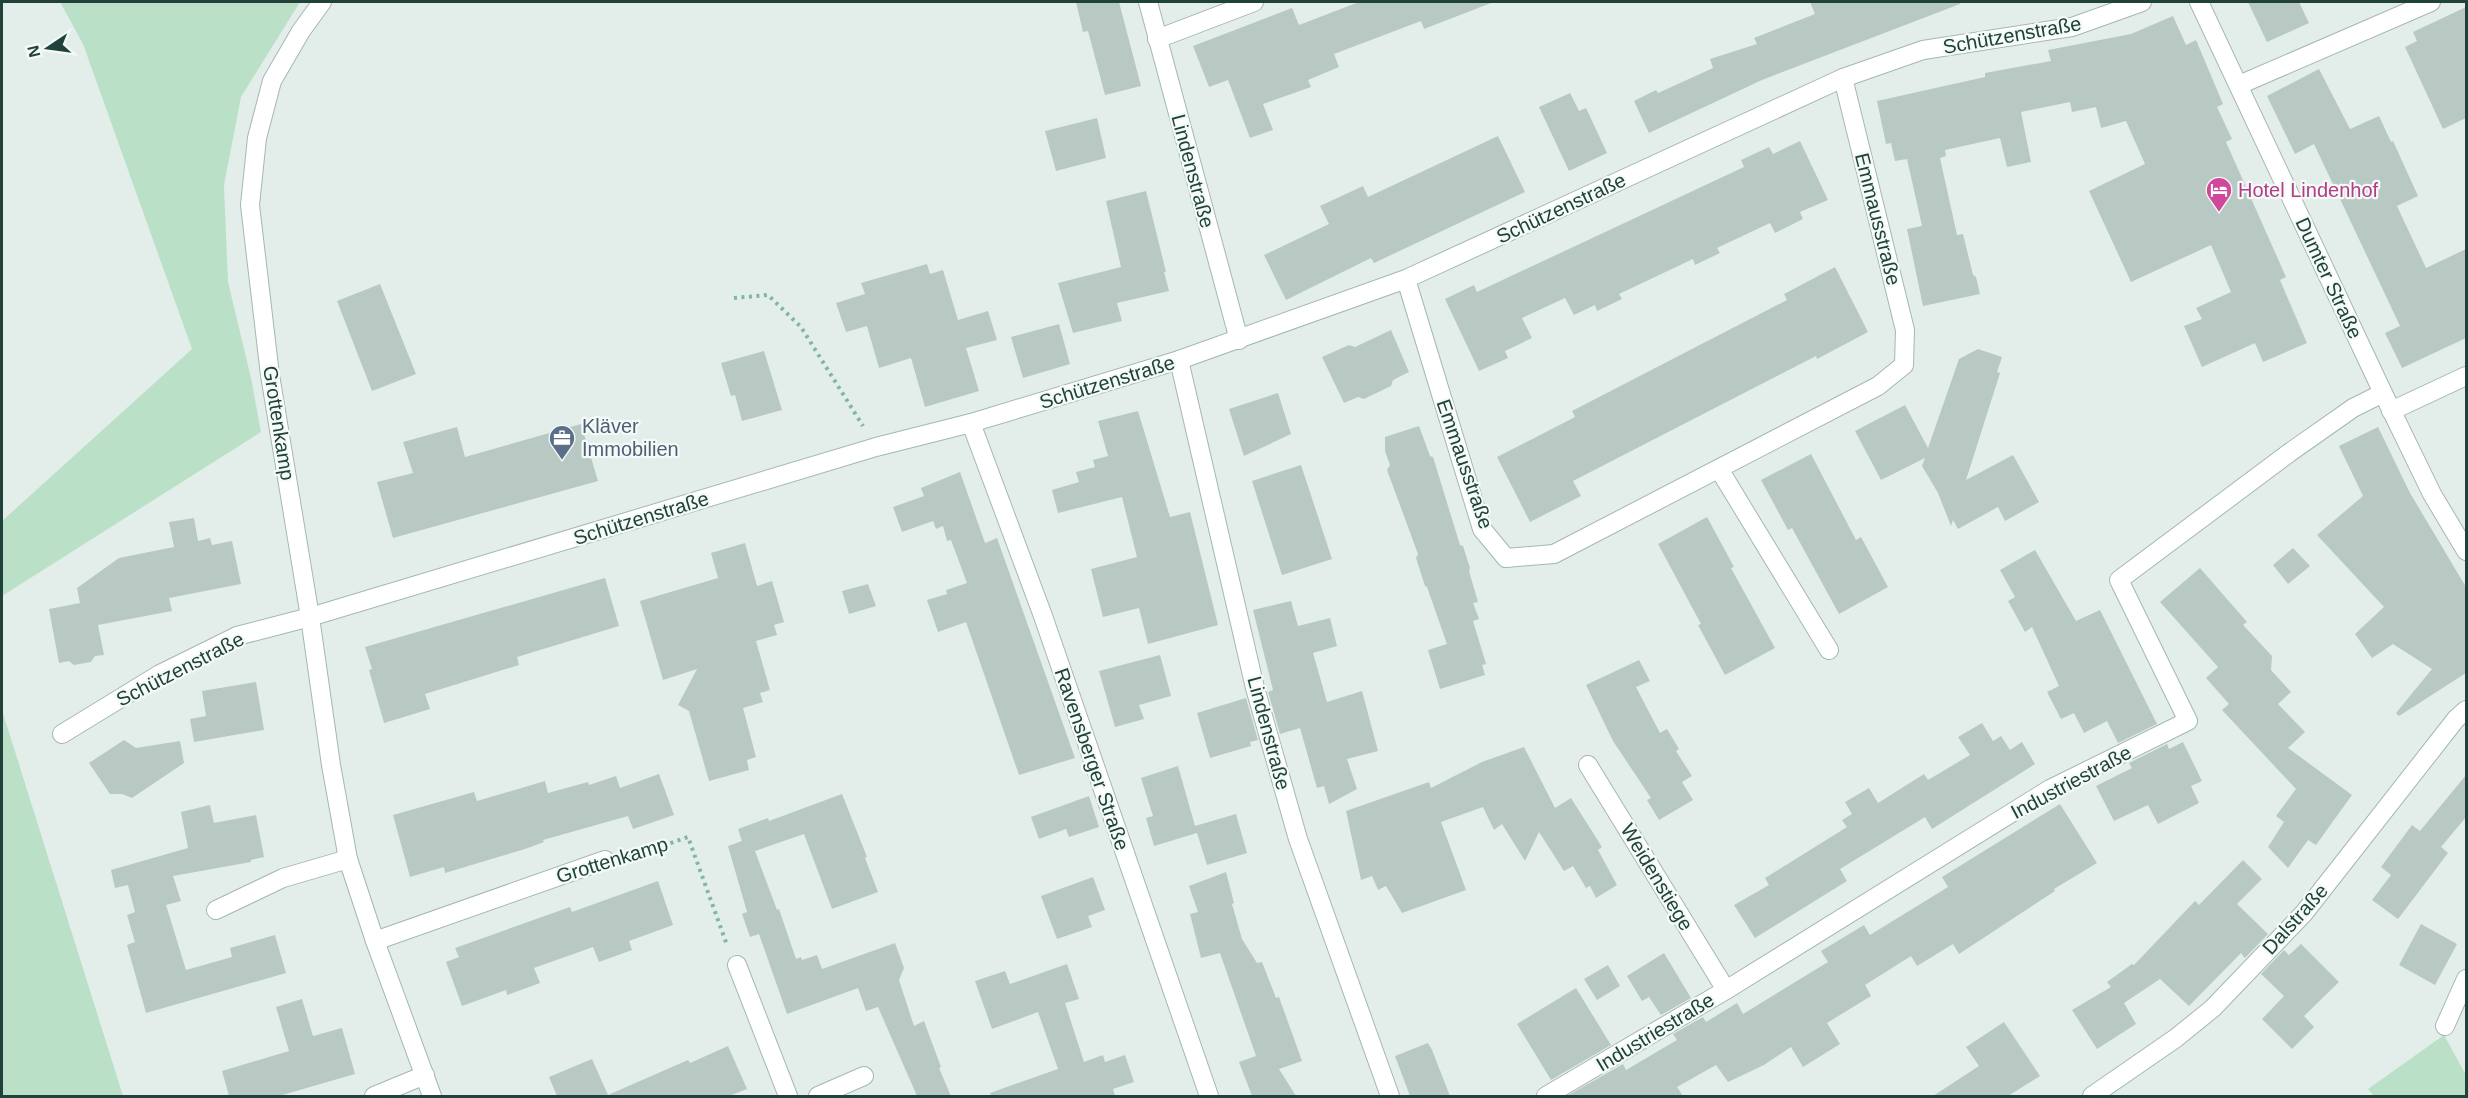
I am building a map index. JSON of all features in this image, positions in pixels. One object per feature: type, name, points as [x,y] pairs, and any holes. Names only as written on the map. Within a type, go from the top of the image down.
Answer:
[{"type":"street","name":"Grottenkamp","points":[[322,2],[272,81],[257,138],[250,205],[270,375],[310,617],[330,765],[348,859],[375,941],[432,1096]]},
{"type":"street","name":"Lindenstraße","points":[[1148,2],[1239,340]]},
{"type":"street","points":[[1157,39],[1254,2]]},
{"type":"street","name":"Schützenstraße","points":[[62,734],[160,674],[237,636],[310,617],[876,447],[971,423],[1179,360],[1406,279],[1843,78],[1923,50],[2072,27],[2142,2]]},
{"type":"street","name":"Dumter Straße","points":[[2199,2],[2391,411],[2432,494],[2466,550]]},
{"type":"street","points":[[2239,85],[2432,2]]},
{"type":"street","name":"Emmausstraße","points":[[1406,279],[1482,529],[1506,558],[1554,554],[1878,386],[1904,365],[1905,330],[1843,78]]},
{"type":"street","name":"Lindenstraße","points":[[1179,360],[1255,688],[1298,838],[1390,1096]]},
{"type":"street","points":[[2391,411],[2466,376]]},
{"type":"street","name":"Industriestraße","points":[[1546,1096],[1726,990],[2050,789],[2188,721],[2119,580],[2289,453],[2353,408],[2383,393]]},
{"type":"street","name":"Ravensberger Straße","points":[[971,423],[1043,616],[1209,1096]]},
{"type":"street","points":[[1719,469],[1829,650]]},
{"type":"street","name":"Dalstraße","points":[[2092,1096],[2176,1038],[2213,1008],[2304,913],[2466,710]]},
{"type":"street","name":"Weidenstiege","points":[[1588,765],[1726,990]]},
{"type":"street","points":[[216,910],[283,878],[348,859]]},
{"type":"street","name":"Grottenkamp","points":[[375,941],[605,860]]},
{"type":"street","points":[[737,964],[788,1096]]},
{"type":"street","points":[[2445,1026],[2466,979]]},
{"type":"street","points":[[374,1096],[425,1075]]},
{"type":"street","points":[[818,1096],[864,1076]]},
{"type":"path","points":[[734,298],[768,295],[801,327],[876,447]]},
{"type":"path","name":"Grottenkamp","points":[[605,860],[625,859],[688,837],[725,942],[737,964]]},
{"type":"green space","points":[[60,2],[300,2],[241,97],[224,185],[228,282],[251,378],[261,432],[2,596],[2,521],[192,349],[83,44]]},
{"type":"green space","points":[[2,710],[123,1096],[2,1096]]},
{"type":"green space","points":[[2444,1035],[2466,1075],[2466,1096],[2374,1096],[2368,1089]]},
{"type":"building","points":[[1076,2],[1119,2],[1141,86],[1105,95],[1088,31],[1083,32]]},
{"type":"building","points":[[1359,2],[1491,3],[1424,29],[1421,21],[1334,54],[1339,67],[1308,80],[1311,87],[1263,104],[1273,130],[1250,138],[1228,80],[1209,87],[1193,46],[1292,8],[1299,25]]},
{"type":"building","points":[[1810,2],[1960,2],[1960,4],[1762,80],[1649,133],[1634,101],[1656,90],[1658,93],[1713,68],[1710,59],[1757,44],[1754,38],[1815,14]]},
{"type":"building","points":[[2248,2],[2299,2],[2309,23],[2267,42]]},
{"type":"building","points":[[2466,7],[2466,118],[2443,129],[2405,47],[2417,41],[2413,32]]},
{"type":"building","points":[[2173,16],[2186,45],[2196,40],[2223,104],[2217,107],[2232,139],[2226,142],[2286,277],[2280,280],[2307,343],[2263,362],[2255,343],[2202,367],[2184,326],[2202,319],[2196,308],[2231,292],[2211,245],[2131,282],[2089,191],[2145,164],[2126,121],[2101,128],[2096,107],[2072,112],[2070,102],[2021,112],[2031,162],[2007,167],[2000,138],[1945,150],[1946,156],[1940,158],[1957,235],[1963,234],[1980,294],[1923,306],[1907,229],[1922,226],[1907,159],[1895,161],[1891,143],[1886,144],[1877,101],[1985,77],[1985,73],[2051,61],[2048,50],[2131,34]]},
{"type":"building","points":[[2319,69],[2350,129],[2379,116],[2391,142],[2393,141],[2418,196],[2397,206],[2426,268],[2466,249],[2466,338],[2402,368],[2385,333],[2400,326],[2314,144],[2295,154],[2267,96]]},
{"type":"building","points":[[1570,93],[1579,111],[1586,108],[1607,153],[1569,171],[1539,107]]},
{"type":"building","points":[[1097,118],[1106,158],[1056,171],[1045,131]]},
{"type":"building","points":[[1498,136],[1525,192],[1374,263],[1371,258],[1286,300],[1264,255],[1329,224],[1320,206],[1363,186],[1368,197]]},
{"type":"building","points":[[1800,141],[1828,200],[1800,212],[1803,219],[1775,233],[1770,223],[1717,248],[1720,253],[1695,265],[1693,259],[1619,294],[1622,299],[1597,311],[1595,305],[1574,315],[1565,298],[1522,318],[1532,338],[1505,351],[1508,358],[1479,371],[1445,299],[1474,285],[1477,292],[1744,167],[1741,160],[1769,147],[1773,154]]},
{"type":"building","points":[[1146,191],[1169,291],[1117,303],[1122,321],[1073,333],[1058,283],[1121,267],[1106,201]]},
{"type":"building","points":[[927,264],[930,274],[943,270],[958,320],[988,311],[997,340],[966,348],[979,391],[925,407],[911,358],[879,368],[867,326],[846,332],[836,303],[865,294],[861,283]]},
{"type":"building","points":[[1835,267],[1868,332],[1817,359],[1816,356],[1573,481],[1581,496],[1530,522],[1497,457],[1575,417],[1572,411],[1787,300],[1784,294]]},
{"type":"building","points":[[380,284],[416,374],[372,391],[337,301]]},
{"type":"building","points":[[1059,324],[1070,364],[1023,378],[1011,337]]},
{"type":"building","points":[[1391,330],[1409,372],[1393,380],[1391,386],[1364,399],[1358,397],[1344,403],[1322,357],[1349,345],[1355,347]]},
{"type":"building","points":[[1978,349],[2002,357],[1997,372],[2000,373],[1966,480],[2013,455],[2039,502],[2005,521],[1998,507],[1958,529],[1953,520],[1951,526],[1938,493],[1922,466],[1925,458],[1881,480],[1855,431],[1905,405],[1928,448],[1959,359]]},
{"type":"building","points":[[764,351],[782,410],[742,421],[735,395],[731,396],[721,363]]},
{"type":"building","points":[[1278,393],[1291,434],[1244,456],[1229,409]]},
{"type":"building","points":[[1138,411],[1170,517],[1190,512],[1218,625],[1148,644],[1139,608],[1103,617],[1091,569],[1137,557],[1122,497],[1058,513],[1052,490],[1079,482],[1076,472],[1095,467],[1093,460],[1108,456],[1098,421]]},
{"type":"building","points":[[581,424],[598,481],[393,538],[377,482],[413,473],[403,442],[457,427],[465,457]]},
{"type":"building","points":[[1419,426],[1430,456],[1433,457],[1460,545],[1463,546],[1470,568],[1478,602],[1473,603],[1479,619],[1473,621],[1486,664],[1482,665],[1485,675],[1440,689],[1428,650],[1447,644],[1425,586],[1416,558],[1418,554],[1387,470],[1390,465],[1385,451],[1385,437]]},
{"type":"building","points":[[2378,427],[2410,493],[2466,587],[2466,673],[2399,716],[2396,713],[2432,669],[2393,644],[2372,658],[2355,634],[2384,607],[2317,535],[2363,496],[2339,446]]},
{"type":"building","points":[[1811,454],[1856,540],[1861,537],[1888,587],[1839,614],[1792,528],[1788,530],[1761,480]]},
{"type":"building","points":[[1301,465],[1332,559],[1282,575],[1252,481]]},
{"type":"building","points":[[960,472],[985,543],[997,538],[1075,758],[1019,775],[966,622],[938,632],[927,600],[947,594],[946,590],[967,583],[951,540],[947,541],[943,526],[936,529],[933,521],[902,532],[893,507],[924,496],[921,488]]},
{"type":"building","points":[[1707,517],[1734,567],[1731,568],[1775,648],[1725,675],[1698,625],[1701,624],[1658,544]]},
{"type":"building","points":[[194,518],[198,541],[210,538],[212,545],[232,541],[241,584],[169,598],[172,611],[98,625],[104,655],[95,656],[91,662],[74,665],[69,661],[59,663],[49,609],[80,603],[77,588],[119,558],[174,547],[169,522]]},
{"type":"building","points":[[745,543],[757,586],[772,581],[784,622],[774,625],[777,635],[756,641],[770,690],[760,693],[763,702],[743,708],[756,757],[747,760],[749,770],[709,781],[689,711],[678,705],[697,669],[663,680],[640,601],[718,578],[711,553]]},
{"type":"building","points":[[2293,548],[2310,566],[2288,584],[2273,565]]},
{"type":"building","points":[[2035,550],[2076,621],[2100,610],[2157,724],[2118,743],[2107,721],[2084,733],[2074,713],[2061,719],[2047,692],[2059,686],[2032,627],[2025,632],[2008,601],[2015,597],[2000,570]]},
{"type":"building","points":[[2200,568],[2247,622],[2243,625],[2272,656],[2271,670],[2291,692],[2278,704],[2305,732],[2288,748],[2352,795],[2316,845],[2308,840],[2288,868],[2268,847],[2284,822],[2276,816],[2296,789],[2222,710],[2229,704],[2206,678],[2218,667],[2160,602]]},
{"type":"building","points":[[605,578],[619,626],[517,657],[519,665],[425,694],[430,709],[384,723],[365,647]]},
{"type":"building","points":[[868,584],[876,606],[849,614],[842,591]]},
{"type":"building","points":[[1291,601],[1298,626],[1330,618],[1337,646],[1313,653],[1327,702],[1362,691],[1378,751],[1347,759],[1357,789],[1329,804],[1324,786],[1317,788],[1300,728],[1280,734],[1268,692],[1273,690],[1253,610]]},
{"type":"building","points":[[1160,655],[1171,696],[1139,705],[1144,719],[1115,727],[1099,671]]},
{"type":"building","points":[[1639,660],[1650,681],[1636,687],[1660,733],[1667,729],[1679,749],[1676,751],[1692,776],[1682,782],[1693,800],[1659,820],[1647,800],[1651,798],[1613,741],[1586,685]]},
{"type":"building","points":[[256,682],[264,730],[194,742],[190,719],[206,716],[202,691]]},
{"type":"building","points":[[1246,698],[1258,740],[1250,742],[1251,746],[1210,758],[1197,713]]},
{"type":"building","points":[[1982,723],[1993,741],[2001,736],[2010,750],[2022,742],[2035,764],[1932,829],[1925,817],[1840,869],[1847,881],[1755,938],[1734,905],[1769,885],[1765,878],[1847,827],[1842,820],[1852,814],[1845,802],[1869,788],[1878,803],[1924,774],[1928,780],[1970,755],[1958,737]]},
{"type":"building","points":[[124,740],[136,748],[180,741],[184,763],[132,798],[122,794],[110,794],[89,763]]},
{"type":"building","points":[[2183,742],[2202,781],[2191,786],[2199,803],[2158,824],[2148,805],[2114,821],[2096,786],[2132,768],[2129,763],[2167,744],[2169,749]]},
{"type":"building","points":[[1524,747],[1555,808],[1571,798],[1602,847],[1598,850],[1617,885],[1596,898],[1590,886],[1586,888],[1573,866],[1564,871],[1539,832],[1525,861],[1502,824],[1494,830],[1483,807],[1441,822],[1466,890],[1402,913],[1386,886],[1378,890],[1372,876],[1361,880],[1346,811],[1429,782],[1431,788],[1482,762]]},
{"type":"building","points":[[1178,766],[1195,826],[1236,814],[1247,853],[1207,865],[1197,833],[1154,846],[1146,818],[1153,816],[1141,778]]},
{"type":"building","points":[[659,774],[674,815],[633,829],[628,816],[543,840],[544,842],[525,849],[445,873],[444,867],[410,877],[393,815],[474,792],[477,801],[545,781],[548,793],[588,782],[589,785],[616,776],[620,788]]},
{"type":"building","points":[[2466,775],[2466,817],[2441,847],[2448,853],[2398,919],[2372,900],[2391,875],[2381,867],[2412,825],[2420,831]]},
{"type":"building","points":[[842,794],[878,892],[832,909],[804,834],[755,851],[777,910],[779,909],[796,959],[801,957],[802,960],[817,955],[822,969],[895,943],[904,968],[899,980],[914,1026],[924,1021],[941,1067],[939,1068],[951,1096],[917,1096],[878,1007],[866,1011],[858,988],[787,1014],[759,934],[750,937],[742,914],[747,912],[728,846],[742,841],[738,829],[768,818],[769,821]]},
{"type":"building","points":[[1089,796],[1099,827],[1069,837],[1066,829],[1039,839],[1031,817]]},
{"type":"building","points":[[2060,804],[2097,863],[2054,889],[2055,891],[1959,954],[1953,944],[1917,966],[1911,956],[1865,985],[1871,996],[1827,1023],[1840,1044],[1803,1067],[1791,1047],[1764,1065],[1728,1082],[1716,1065],[1677,1087],[1683,1096],[1567,1096],[1623,1064],[1626,1070],[1677,1040],[1673,1034],[1703,1017],[1706,1022],[1737,1003],[1743,1014],[1828,962],[1821,951],[1864,925],[1870,935],[1948,887],[1942,877]]},
{"type":"building","points":[[210,805],[214,823],[256,815],[264,857],[251,860],[251,862],[173,876],[181,901],[166,905],[186,970],[232,957],[230,948],[275,935],[286,973],[146,1013],[127,945],[135,942],[127,915],[135,912],[128,885],[115,888],[111,870],[188,848],[181,812]]},
{"type":"building","points":[[2243,860],[2262,879],[2237,904],[2268,934],[2245,958],[2241,953],[2189,1006],[2160,979],[2124,1003],[2136,1024],[2097,1049],[2072,1010],[2111,987],[2107,982],[2132,964],[2134,965],[2195,901],[2199,905]]},
{"type":"building","points":[[1226,872],[1242,939],[1257,963],[1262,962],[1276,998],[1279,997],[1302,1061],[1279,1069],[1296,1096],[1252,1096],[1239,1062],[1256,1056],[1220,953],[1201,958],[1190,914],[1198,912],[1189,886]]},
{"type":"building","points":[[1093,877],[1105,910],[1088,916],[1092,927],[1057,939],[1041,896]]},
{"type":"building","points":[[658,881],[673,925],[629,941],[632,950],[599,962],[593,947],[534,968],[540,983],[507,995],[506,990],[462,1006],[446,962],[459,957],[455,948],[570,907],[572,912]]},
{"type":"building","points":[[2421,924],[2457,944],[2435,985],[2399,965]]},
{"type":"building","points":[[2301,944],[2339,982],[2304,1016],[2314,1027],[2292,1049],[2262,1019],[2284,996],[2261,974],[2284,950],[2289,955]]},
{"type":"building","points":[[1664,953],[1691,998],[1661,1015],[1649,997],[1642,1001],[1627,976]]},
{"type":"building","points":[[1067,964],[1079,999],[1065,1003],[1084,1062],[1103,1055],[1105,1062],[1125,1055],[1134,1082],[1113,1089],[1115,1096],[991,1096],[990,1093],[1058,1069],[1038,1012],[992,1029],[975,981],[1005,971],[1010,984]]},
{"type":"building","points":[[1608,965],[1620,986],[1597,1000],[1584,979]]},
{"type":"building","points":[[1576,988],[1611,1045],[1551,1080],[1517,1024]]},
{"type":"building","points":[[302,999],[313,1036],[342,1028],[355,1074],[279,1096],[229,1096],[222,1071],[289,1051],[276,1007]]},
{"type":"building","points":[[2004,1022],[2040,1076],[2008,1096],[1933,1096],[1979,1066],[1966,1047]]},
{"type":"building","points":[[1428,1043],[1450,1096],[1410,1096],[1395,1056]]},
{"type":"building","points":[[728,1046],[747,1089],[729,1096],[557,1096],[549,1077],[592,1059],[608,1095],[688,1060],[690,1063]]},
{"type":"place","name":"Hotel Lindenhof","points":[[2219,213]]},
{"type":"place","name":"Kläver Immobilien","points":[[562,461]]}]
